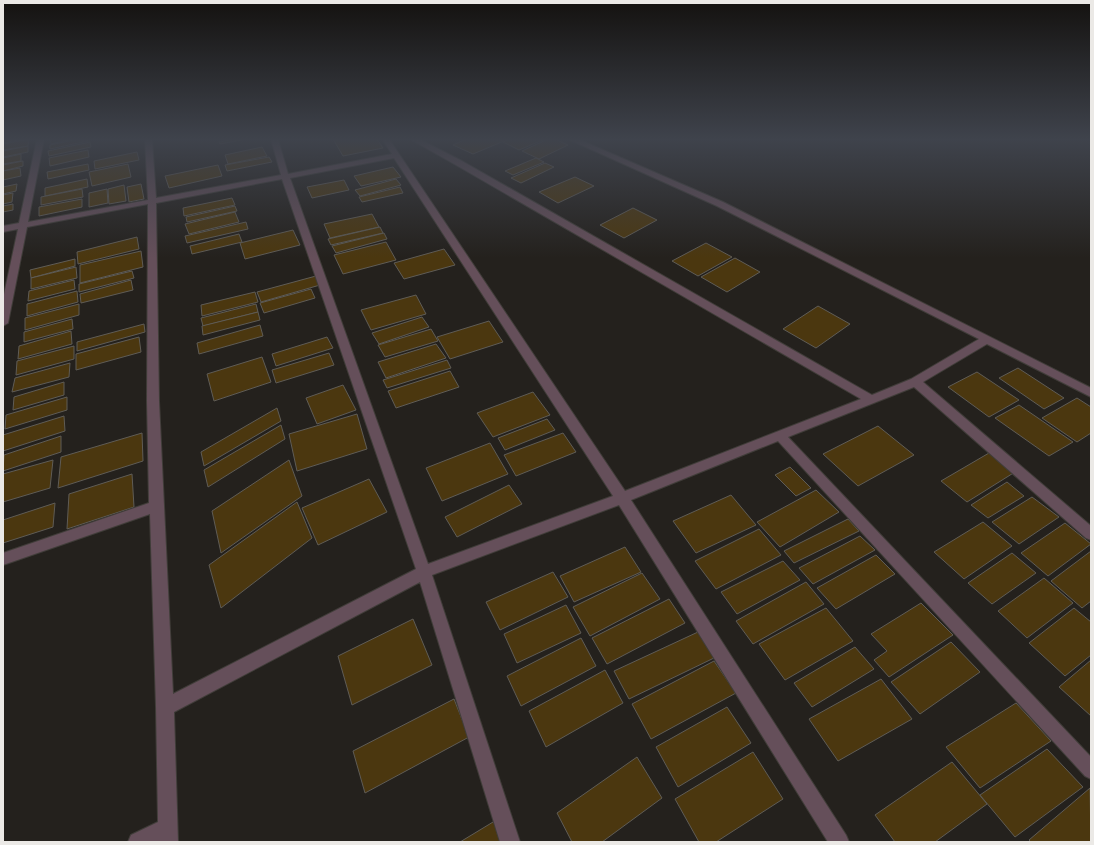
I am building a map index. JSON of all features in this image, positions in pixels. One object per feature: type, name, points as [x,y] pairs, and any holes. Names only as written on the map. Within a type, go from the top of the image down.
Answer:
[{"type":"street","points":[[3,323],[33,178]]},
{"type":"street","points":[[138,842],[168,835],[165,707],[156,506],[151,178]]},
{"type":"street","points":[[3,229],[273,178]]},
{"type":"street","points":[[286,178],[424,572],[510,842]]},
{"type":"street","points":[[411,178],[622,498],[839,842]]},
{"type":"street","points":[[486,178],[870,399]]},
{"type":"street","points":[[661,178],[720,204],[987,339],[1091,394]]},
{"type":"street","points":[[165,707],[424,572],[622,498],[915,382],[987,339]]},
{"type":"street","points":[[915,382],[1091,534]]},
{"type":"street","points":[[779,435],[1091,770]]},
{"type":"street","points":[[3,559],[156,506]]},
{"type":"building","points":[[90,178],[125,178],[92,186]]},
{"type":"building","points":[[166,178],[211,178],[169,188]]},
{"type":"building","points":[[356,178],[395,178],[361,186]]},
{"type":"building","points":[[512,178],[530,178],[521,183]]},
{"type":"building","points":[[572,178],[578,178],[594,186],[558,203],[539,192]]},
{"type":"building","points":[[87,179],[88,187],[45,196],[45,188]]},
{"type":"building","points":[[396,179],[401,185],[360,196],[355,190]]},
{"type":"building","points":[[344,180],[349,190],[312,198],[307,187]]},
{"type":"building","points":[[17,184],[16,191],[3,194],[3,187]]},
{"type":"building","points":[[141,184],[144,199],[129,202],[127,187]]},
{"type":"building","points":[[124,185],[126,201],[109,204],[108,189]]},
{"type":"building","points":[[400,187],[403,193],[362,202],[359,197]]},
{"type":"building","points":[[82,189],[83,197],[41,205],[41,197]]},
{"type":"building","points":[[107,189],[108,203],[89,207],[89,193]]},
{"type":"building","points":[[13,193],[12,202],[3,204],[3,195]]},
{"type":"building","points":[[232,198],[235,205],[184,216],[183,208]]},
{"type":"building","points":[[82,199],[82,207],[39,216],[39,207]]},
{"type":"building","points":[[13,204],[13,210],[3,212],[3,206]]},
{"type":"building","points":[[235,206],[237,211],[187,222],[186,217]]},
{"type":"building","points":[[633,208],[657,220],[624,238],[600,225]]},
{"type":"building","points":[[235,212],[239,222],[189,234],[185,224]]},
{"type":"building","points":[[372,214],[379,227],[330,238],[324,224]]},
{"type":"building","points":[[246,222],[248,229],[187,243],[185,236]]},
{"type":"building","points":[[380,227],[383,233],[331,245],[328,239]]},
{"type":"building","points":[[293,230],[300,245],[245,259],[240,243]]},
{"type":"building","points":[[384,233],[387,239],[336,253],[332,246]]},
{"type":"building","points":[[239,234],[242,242],[192,254],[190,246]]},
{"type":"building","points":[[137,237],[139,249],[78,264],[77,252]]},
{"type":"building","points":[[386,242],[396,260],[343,274],[334,255]]},
{"type":"building","points":[[706,243],[732,257],[698,276],[672,261]]},
{"type":"building","points":[[444,249],[455,265],[404,279],[394,263]]},
{"type":"building","points":[[141,251],[143,267],[80,283],[80,265]]},
{"type":"building","points":[[735,258],[760,272],[727,292],[701,277]]},
{"type":"building","points":[[75,259],[75,266],[31,278],[30,270]]},
{"type":"building","points":[[76,267],[77,278],[31,289],[31,278]]},
{"type":"building","points":[[132,271],[134,278],[79,292],[79,284]]},
{"type":"building","points":[[316,276],[320,285],[261,302],[257,292]]},
{"type":"building","points":[[74,280],[75,289],[28,301],[29,291]]},
{"type":"building","points":[[131,280],[133,290],[81,303],[80,294]]},
{"type":"building","points":[[311,289],[315,298],[264,313],[260,303]]},
{"type":"building","points":[[77,291],[78,302],[27,316],[27,304]]},
{"type":"building","points":[[255,292],[258,302],[202,316],[201,305]]},
{"type":"building","points":[[416,295],[426,314],[371,330],[361,310]]},
{"type":"building","points":[[79,304],[79,315],[25,330],[25,318]]},
{"type":"building","points":[[256,304],[258,312],[203,326],[201,318]]},
{"type":"building","points":[[818,306],[850,324],[816,348],[783,329]]},
{"type":"building","points":[[258,312],[260,320],[203,335],[202,326]]},
{"type":"building","points":[[422,317],[429,327],[379,344],[372,333]]},
{"type":"building","points":[[72,319],[73,329],[24,342],[24,332]]},
{"type":"building","points":[[489,321],[503,342],[450,359],[437,337]]},
{"type":"building","points":[[144,324],[145,332],[77,351],[77,342]]},
{"type":"building","points":[[260,325],[263,336],[199,354],[197,343]]},
{"type":"building","points":[[431,329],[438,341],[385,357],[378,345]]},
{"type":"building","points":[[71,331],[72,344],[18,359],[19,346]]},
{"type":"building","points":[[139,337],[141,352],[76,370],[76,354]]},
{"type":"building","points":[[327,337],[333,348],[276,366],[272,354]]},
{"type":"building","points":[[436,344],[446,358],[386,378],[378,362]]},
{"type":"building","points":[[74,346],[74,359],[16,375],[17,361]]},
{"type":"building","points":[[329,353],[334,365],[276,383],[272,370]]},
{"type":"building","points":[[262,357],[271,382],[214,401],[207,374]]},
{"type":"building","points":[[447,360],[451,368],[387,388],[383,380]]},
{"type":"building","points":[[70,363],[69,377],[12,392],[15,378]]},
{"type":"building","points":[[1018,368],[1064,398],[1044,409],[999,378]]},
{"type":"building","points":[[450,371],[459,387],[396,408],[388,391]]},
{"type":"building","points":[[977,372],[1019,400],[989,417],[948,387]]},
{"type":"building","points":[[64,382],[64,395],[13,410],[14,397]]},
{"type":"building","points":[[343,385],[356,410],[317,424],[306,398]]},
{"type":"building","points":[[533,392],[550,415],[493,437],[477,413]]},
{"type":"building","points":[[67,397],[67,410],[5,429],[6,415]]},
{"type":"building","points":[[1077,398],[1091,407],[1091,433],[1077,442],[1042,418]]},
{"type":"building","points":[[1019,405],[1073,442],[1049,456],[995,418]]},
{"type":"building","points":[[277,408],[281,421],[204,466],[201,452]]},
{"type":"building","points":[[357,414],[367,449],[297,471],[289,434]]},
{"type":"building","points":[[64,416],[65,431],[3,451],[3,435]]},
{"type":"building","points":[[547,419],[555,430],[505,450],[498,438]]},
{"type":"building","points":[[281,425],[285,439],[208,487],[204,470]]},
{"type":"building","points":[[878,426],[914,455],[858,486],[823,454]]},
{"type":"building","points":[[142,433],[143,461],[58,488],[61,457]]},
{"type":"building","points":[[563,433],[576,452],[516,476],[504,455]]},
{"type":"building","points":[[61,436],[61,452],[3,471],[4,455]]},
{"type":"building","points":[[490,443],[508,474],[442,501],[426,468]]},
{"type":"building","points":[[989,453],[1015,472],[967,502],[941,481]]},
{"type":"building","points":[[53,460],[50,488],[3,502],[3,474]]},
{"type":"building","points":[[289,460],[302,496],[221,553],[212,511]]},
{"type":"building","points":[[790,467],[811,488],[796,496],[775,475]]},
{"type":"building","points":[[132,474],[134,507],[67,529],[69,494]]},
{"type":"building","points":[[369,479],[387,512],[318,545],[302,508]]},
{"type":"building","points":[[1007,482],[1024,496],[988,518],[971,505]]},
{"type":"building","points":[[509,485],[522,504],[457,537],[445,517]]},
{"type":"building","points":[[816,490],[839,512],[780,547],[757,522]]},
{"type":"building","points":[[731,495],[756,525],[696,553],[673,521]]},
{"type":"building","points":[[1032,497],[1059,517],[1019,544],[992,522]]},
{"type":"building","points":[[297,502],[312,538],[221,608],[209,565]]},
{"type":"building","points":[[55,503],[53,527],[3,543],[3,520]]},
{"type":"building","points":[[848,519],[859,531],[794,563],[784,551]]},
{"type":"building","points":[[983,522],[1012,546],[964,579],[934,552]]},
{"type":"building","points":[[1065,523],[1091,544],[1048,576],[1021,553]]},
{"type":"building","points":[[759,529],[781,555],[716,589],[695,561]]},
{"type":"building","points":[[860,536],[875,550],[813,584],[799,568]]},
{"type":"building","points":[[625,547],[641,572],[574,602],[560,576]]},
{"type":"building","points":[[1091,551],[1091,601],[1082,608],[1051,581]]},
{"type":"building","points":[[1012,553],[1036,573],[992,604],[968,583]]},
{"type":"building","points":[[876,555],[895,574],[836,609],[817,588]]},
{"type":"building","points":[[783,561],[800,580],[737,614],[721,592]]},
{"type":"building","points":[[553,572],[568,597],[500,630],[486,602]]},
{"type":"building","points":[[642,573],[660,599],[590,636],[573,607]]},
{"type":"building","points":[[1044,578],[1073,603],[1027,638],[998,611]]},
{"type":"building","points":[[806,582],[824,604],[753,644],[736,621]]},
{"type":"building","points":[[669,599],[685,623],[607,664],[592,638]]},
{"type":"building","points":[[921,603],[953,635],[889,677],[874,660],[887,651],[871,634]]},
{"type":"building","points":[[566,605],[581,633],[517,663],[504,634]]},
{"type":"building","points":[[826,608],[853,641],[785,680],[759,644]]},
{"type":"building","points":[[1074,608],[1091,622],[1091,655],[1065,676],[1029,643]]},
{"type":"building","points":[[413,619],[432,665],[352,705],[338,656]]},
{"type":"building","points":[[698,632],[714,658],[629,699],[614,671]]},
{"type":"building","points":[[581,638],[596,666],[521,706],[507,676]]},
{"type":"building","points":[[951,642],[980,672],[920,714],[891,682]]},
{"type":"building","points":[[855,647],[874,669],[812,707],[794,683]]},
{"type":"building","points":[[1091,660],[1091,716],[1059,687]]},
{"type":"building","points":[[714,661],[736,693],[651,739],[632,704]]},
{"type":"building","points":[[605,670],[623,703],[546,747],[529,711]]},
{"type":"building","points":[[881,679],[912,719],[838,761],[809,719]]},
{"type":"building","points":[[454,699],[469,737],[365,793],[353,751]]},
{"type":"building","points":[[1016,703],[1051,741],[980,788],[946,747]]},
{"type":"building","points":[[727,707],[751,743],[678,787],[656,747]]},
{"type":"building","points":[[1047,749],[1083,787],[1015,837],[980,795]]},
{"type":"building","points":[[753,752],[783,799],[716,842],[699,842],[675,799]]},
{"type":"building","points":[[637,757],[662,798],[602,842],[572,842],[557,813]]},
{"type":"building","points":[[952,762],[987,804],[935,842],[895,842],[875,815]]},
{"type":"building","points":[[1090,788],[1091,842],[1031,842],[1029,840]]},
{"type":"building","points":[[498,819],[508,842],[460,842]]}]
